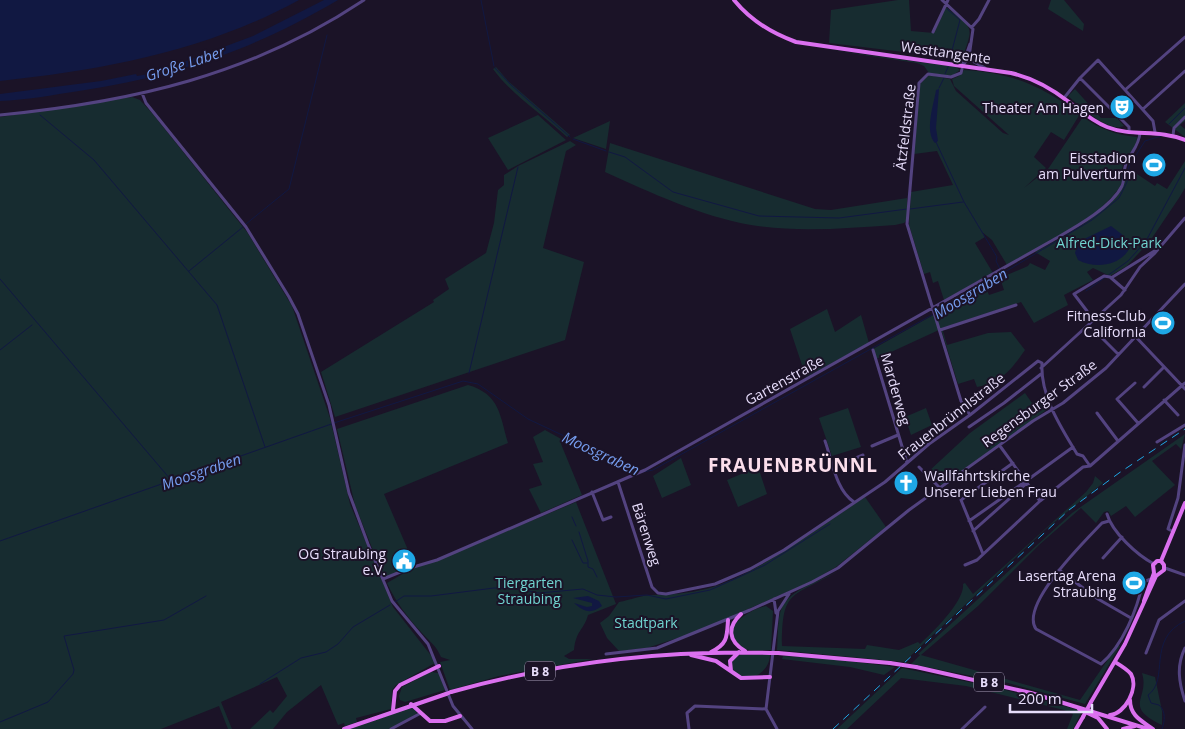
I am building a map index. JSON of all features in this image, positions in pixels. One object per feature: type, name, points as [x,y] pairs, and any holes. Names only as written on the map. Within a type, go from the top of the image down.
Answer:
[{"type":"main road","name":"Westtangente","points":[[734,0],[758,23],[796,42],[963,67],[984,68],[1030,79],[1064,98],[1101,125],[1129,132],[1154,132],[1173,135],[1185,140]]},
{"type":"main road","points":[[1076,729],[1115,662],[1158,573],[1164,568],[1161,561],[1185,503]]},
{"type":"main road","points":[[1144,601],[1154,570],[1154,564],[1161,561]]},
{"type":"main road","points":[[1154,570],[1158,573]]},
{"type":"main road","points":[[741,614],[732,624],[732,639],[747,652]]},
{"type":"main road","points":[[728,620],[732,624]]},
{"type":"main road","points":[[710,652],[723,645],[727,639],[728,620]]},
{"type":"main road","name":"B 8","points":[[344,729],[404,706],[448,693],[566,666],[617,659],[710,652],[778,653],[916,667],[982,680],[1061,701],[1148,729]]},
{"type":"main road","points":[[734,674],[730,669],[730,662],[739,652]]},
{"type":"main road","points":[[678,654],[712,659],[734,674],[747,679],[770,676]]},
{"type":"main road","points":[[1115,662],[1127,670],[1132,677],[1130,708],[1135,716],[1153,729]]},
{"type":"main road","points":[[393,710],[395,691],[400,685],[439,666]]},
{"type":"main road","points":[[1108,715],[1121,712],[1130,698]]},
{"type":"main road","points":[[395,701],[404,706]]},
{"type":"main road","points":[[420,711],[421,701]]},
{"type":"main road","points":[[1061,701],[1092,715],[1107,729]]},
{"type":"main road","points":[[412,704],[426,720],[438,722],[460,716]]},
{"type":"main road","points":[[1123,729],[1138,725]]},
{"type":"street","points":[[0,115],[75,106],[142,94],[204,77],[269,53],[317,29],[364,0]]},
{"type":"street","points":[[942,0],[947,2],[972,27]]},
{"type":"street","points":[[963,67],[968,61],[970,54],[972,27],[979,20],[988,0]]},
{"type":"street","points":[[934,32],[947,2]]},
{"type":"street","points":[[1125,90],[1185,36]]},
{"type":"street","points":[[963,67],[972,39]]},
{"type":"street","points":[[970,54],[974,62],[984,68]]},
{"type":"street","points":[[1064,98],[1098,60],[1155,123],[1154,132]]},
{"type":"street","name":"Ätzfeldstraße","points":[[934,312],[907,224],[919,84],[928,74],[956,76],[961,74],[963,67]]},
{"type":"street","points":[[1143,109],[1185,71]]},
{"type":"street","points":[[1080,78],[1129,128],[1129,132]]},
{"type":"street","points":[[142,94],[158,118],[246,227],[298,314],[333,422],[352,505],[392,601],[428,644],[439,666],[452,703],[460,716],[472,729]]},
{"type":"street","points":[[1173,135],[1174,128],[1185,117]]},
{"type":"street","name":"Gartenstraße","points":[[383,579],[437,560],[643,471],[934,312],[1068,231],[1110,201],[1122,186],[1125,165],[1138,146],[1140,133]]},
{"type":"street","points":[[1090,466],[1083,456],[1077,454],[1053,410],[1041,374],[1041,368],[1125,290],[1140,267],[1185,218]]},
{"type":"street","points":[[1087,311],[1074,294],[1109,277],[1159,248]]},
{"type":"street","points":[[1109,277],[1125,290]]},
{"type":"street","name":"Regensburger Straße","points":[[606,654],[657,648],[728,620],[793,591],[838,568],[901,517],[1033,421],[1053,410],[1106,368],[1185,284]]},
{"type":"street","points":[[940,330],[1016,305]]},
{"type":"street","points":[[934,312],[962,401],[970,415]]},
{"type":"street","points":[[1095,331],[1118,354]]},
{"type":"street","points":[[965,565],[977,560],[1040,501],[1084,468],[1090,466],[1164,400],[1184,386],[1135,336]]},
{"type":"street","name":"Marderweg","points":[[873,350],[907,463]]},
{"type":"street","name":"Frauenbrünnlstraße","points":[[656,592],[666,594],[701,588],[744,572],[784,550],[890,478],[936,439],[970,415],[1036,362],[1041,362],[1041,368]]},
{"type":"street","points":[[1144,387],[1164,367]]},
{"type":"street","name":"Frauenbrünnlstraße","points":[[969,426],[1004,403],[1041,374]]},
{"type":"street","points":[[1135,383],[1117,399],[1138,423]]},
{"type":"street","points":[[1164,400],[1178,415]]},
{"type":"street","points":[[1097,413],[1118,441]]},
{"type":"street","points":[[1157,442],[1185,425]]},
{"type":"street","name":"Marderweg","points":[[872,446],[898,435]]},
{"type":"street","points":[[826,441],[845,495],[854,502]]},
{"type":"street","points":[[1172,531],[1168,529],[1181,484],[1185,445]]},
{"type":"street","points":[[1000,446],[1040,501]]},
{"type":"street","points":[[969,521],[1073,447]]},
{"type":"street","points":[[834,467],[863,455]]},
{"type":"street","points":[[983,554],[961,500],[1013,463]]},
{"type":"street","points":[[919,467],[941,489]]},
{"type":"street","name":"Bärenweg","points":[[618,482],[652,587],[656,592]]},
{"type":"street","points":[[973,531],[1026,482]]},
{"type":"street","points":[[1181,484],[1185,486]]},
{"type":"street","points":[[592,492],[603,520],[611,517]]},
{"type":"street","points":[[1107,514],[1109,520],[1122,537],[1154,564]]},
{"type":"street","points":[[1109,520],[1102,523],[1059,570],[1033,614],[1033,625],[1039,631],[1101,664],[1117,643],[1132,618],[1143,582],[1151,579]]},
{"type":"street","points":[[1103,558],[1122,537]]},
{"type":"street","points":[[1164,568],[1185,576]]},
{"type":"street","points":[[1059,570],[1098,598],[1132,618]]},
{"type":"street","points":[[778,729],[766,709],[777,617],[780,606],[793,591]]},
{"type":"street","points":[[774,599],[780,606]]},
{"type":"street","points":[[774,599],[777,617]]},
{"type":"street","points":[[1146,653],[1158,620],[1185,601]]},
{"type":"street","points":[[1185,648],[1179,668],[1185,701]]},
{"type":"street","points":[[689,729],[687,713],[695,706],[766,709]]},
{"type":"street","points":[[962,729],[985,707]]},
{"type":"street","points":[[391,729],[420,711]]},
{"type":"green space","points":[[909,0],[911,31],[934,33],[946,7],[967,24],[970,33],[962,59],[829,43],[831,10]]},
{"type":"green space","points":[[1051,0],[1064,0],[1084,24],[1083,31],[1048,9]]},
{"type":"green space","points":[[830,50],[956,67],[960,70],[952,76],[929,73],[924,66],[917,63]]},
{"type":"green space","points":[[496,67],[508,81],[570,135],[567,137],[518,96],[493,69]]},
{"type":"green space","points":[[964,70],[997,74],[1026,83],[1066,104],[1080,114],[1064,140],[1051,132],[1034,157],[1046,168],[1024,188],[1048,169],[1083,117],[1108,131],[1137,137],[1137,141],[1123,165],[1121,185],[1099,209],[1069,230],[1007,265],[992,240],[982,232],[985,237],[975,243],[993,273],[944,300],[938,281],[933,283],[930,272],[924,274],[909,225],[911,192],[953,185],[937,151],[914,154],[920,84],[929,75],[950,79],[956,91],[1003,133],[1009,135],[954,86],[952,79],[959,76]]},
{"type":"green space","points":[[1075,89],[1101,118],[1117,118],[1124,126],[1110,126],[1087,112],[1068,96]]},
{"type":"green space","points":[[132,97],[140,100],[152,113],[247,232],[292,306],[330,418],[350,504],[393,607],[435,663],[396,685],[392,690],[391,709],[356,718],[357,722],[345,726],[344,723],[338,725],[321,685],[287,712],[273,729],[250,729],[270,710],[273,713],[287,696],[277,677],[221,702],[232,729],[228,729],[219,706],[161,729],[0,729],[0,117]]},
{"type":"green space","points":[[1185,103],[1185,121],[1180,125],[1185,129],[1185,137],[1165,122]]},
{"type":"green space","points":[[538,115],[566,140],[508,170],[488,138]]},
{"type":"green space","points":[[610,121],[606,149],[573,138]]},
{"type":"green space","points":[[570,141],[576,145],[566,151],[543,248],[584,262],[565,340],[335,417],[321,372],[434,302],[433,300],[449,289],[445,279],[486,253],[494,223],[498,190],[504,185],[504,175],[518,166]]},
{"type":"green space","points":[[610,143],[815,209],[831,210],[907,198],[907,220],[904,223],[895,225],[805,229],[787,229],[732,221],[676,203],[605,172]]},
{"type":"green space","name":"Alfred-Dick-Park","points":[[1185,161],[1185,188],[1150,241],[1127,266],[1110,276],[1093,268],[1087,272],[1093,280],[1064,295],[1068,305],[1034,323],[1021,302],[942,328],[947,345],[988,333],[1011,332],[1025,350],[1005,374],[993,382],[977,387],[974,379],[958,384],[941,329],[876,359],[873,349],[985,286],[989,295],[1004,290],[1000,278],[1028,266],[1030,263],[1045,270],[1050,261],[1035,252],[1061,238],[1103,209],[1122,185],[1126,172],[1134,172],[1155,186],[1157,183],[1167,189]]},
{"type":"green space","points":[[827,309],[835,332],[861,315],[869,343],[806,377],[790,329]]},
{"type":"green space","points":[[468,385],[479,389],[493,400],[500,415],[508,443],[384,494],[414,564],[384,578],[355,505],[337,429]]},
{"type":"green space","points":[[1025,393],[1032,403],[1046,395],[1049,408],[943,486],[928,472],[970,433]]},
{"type":"green space","points":[[848,408],[861,447],[832,456],[819,418]]},
{"type":"green space","points":[[926,408],[932,425],[911,435],[905,417]]},
{"type":"green space","points":[[545,430],[563,440],[561,444],[582,495],[541,513],[529,489],[542,485],[533,464],[543,462],[533,437]]},
{"type":"green space","points":[[1185,434],[1181,449],[1176,444],[1152,461],[1175,485],[1135,517],[1126,506],[1111,516],[1108,511],[1104,512],[1096,523],[1081,508],[1039,545],[978,606],[921,655],[1080,700],[1118,645],[1120,646],[1085,704],[1008,683],[911,664],[920,655],[918,654],[1072,513]]},
{"type":"green space","points":[[681,458],[691,485],[662,498],[653,476]]},
{"type":"green space","points":[[758,467],[767,494],[738,507],[727,480]]},
{"type":"green space","points":[[1095,476],[1103,483],[1046,529],[904,662],[777,650],[779,617],[786,601],[799,590],[838,571],[800,591],[793,597],[784,614],[782,646],[865,649],[867,645],[899,650],[918,642],[920,644],[954,607],[959,599],[963,584],[965,583],[973,594],[1086,492],[1093,483]]},
{"type":"green space","name":"Stadtpark","points":[[865,497],[886,527],[836,567],[812,581],[696,632],[647,648],[619,651],[607,638],[600,623],[609,616],[619,602],[645,596],[693,592],[725,583],[766,562]]},
{"type":"green space","name":"Tiergarten Straubing","points":[[576,502],[616,604],[588,615],[576,638],[574,650],[564,656],[569,659],[593,659],[499,676],[450,690],[440,662],[450,660],[441,657],[435,647],[398,603],[387,583],[411,569],[438,560]]},
{"type":"green space","points":[[766,606],[773,611],[771,650],[743,648],[735,642],[732,635],[733,628],[743,616]]},
{"type":"green space","points":[[738,655],[770,655],[765,669],[757,675],[747,678],[732,670],[731,662]]},
{"type":"green space","points":[[783,656],[825,658],[895,667],[884,675],[850,667],[782,659]]},
{"type":"green space","points":[[902,668],[1002,689],[1082,711],[1073,729],[1067,729],[1073,714],[1064,710],[966,686],[901,678],[847,729],[837,729]]},
{"type":"green space","points":[[431,672],[439,673],[445,690],[405,702],[400,700],[399,696],[402,687]]},
{"type":"green space","points":[[1142,673],[1155,677],[1162,711],[1162,725],[1143,713],[1140,707],[1144,682]]},
{"type":"green space","points":[[411,707],[417,712],[416,714],[389,729],[350,729]]},
{"type":"water","points":[[0,0],[299,0],[264,18],[228,33],[154,56],[78,71],[0,81]]},
{"type":"water","name":"Große Laber","points":[[324,0],[338,0],[306,18],[245,47],[182,69],[115,85],[20,100],[0,101],[0,94],[154,73],[253,36]]},
{"type":"water","points":[[939,89],[936,128],[938,141],[935,143],[930,132],[930,125],[936,90]]},
{"type":"water","points":[[1111,226],[1124,236],[1121,243],[1126,244],[1129,249],[1125,255],[1113,262],[1099,265],[1078,260],[1075,253],[1078,242]]},
{"type":"water","points":[[588,596],[599,601],[602,606],[598,609],[587,611],[574,603],[587,607],[592,606],[592,603],[573,598]]},
{"type":"waterway","points":[[481,0],[494,66]]},
{"type":"waterway","points":[[947,9],[960,20],[950,58]]},
{"type":"waterway","points":[[246,224],[289,189],[327,35]]},
{"type":"waterway","points":[[945,74],[948,67]]},
{"type":"waterway","points":[[495,68],[511,85],[570,137]]},
{"type":"waterway","points":[[939,88],[944,78]]},
{"type":"waterway","name":"Moosgraben","points":[[1169,124],[1185,108]]},
{"type":"waterway","points":[[40,115],[94,160],[217,305],[265,447]]},
{"type":"waterway","name":"Moosgraben","points":[[936,313],[1092,220],[1119,198],[1127,182],[1129,166],[1145,141],[1161,136]]},
{"type":"waterway","points":[[573,139],[606,151]]},
{"type":"waterway","points":[[936,142],[964,202],[997,257],[996,261],[1002,273]]},
{"type":"waterway","points":[[609,152],[625,157],[673,192],[759,216],[839,218],[907,209]]},
{"type":"waterway","points":[[469,373],[518,167]]},
{"type":"waterway","points":[[1086,291],[1128,261],[1146,241],[1185,168]]},
{"type":"waterway","points":[[910,209],[963,202]]},
{"type":"waterway","points":[[189,271],[243,227]]},
{"type":"waterway","points":[[0,279],[171,480]]},
{"type":"waterway","name":"Moosgraben","points":[[643,472],[653,470],[932,315]]},
{"type":"waterway","points":[[0,350],[32,325]]},
{"type":"waterway","name":"Moosgraben","points":[[0,541],[337,422],[463,381],[478,384],[528,419],[639,471]]},
{"type":"waterway","points":[[572,517],[576,526]]},
{"type":"waterway","points":[[395,602],[404,596],[431,596],[494,588],[518,589],[539,593],[583,589],[597,595],[616,597],[647,595],[666,599],[710,590],[735,579],[765,565],[830,524]]},
{"type":"waterway","points":[[579,532],[588,567],[593,569],[597,577]]},
{"type":"waterway","points":[[572,540],[583,563],[587,563]]},
{"type":"waterway","points":[[0,722],[48,702],[73,674],[74,670],[64,636],[164,620],[206,596]]},
{"type":"waterway","points":[[260,684],[301,658],[326,652],[338,644],[353,627],[390,605]]},
{"type":"waterway","points":[[1162,729],[1163,710],[1159,705],[1151,703],[1148,695],[1158,680],[1162,648],[1166,638],[1173,629],[1185,621]]},
{"type":"railway","points":[[833,729],[1069,510],[1119,473],[1185,429]]},
{"type":"place","name":"Theater Am Hagen","points":[[1122,107]]},
{"type":"place","name":"Eisstadion am Pulverturm","points":[[1154,165]]},
{"type":"place","name":"Fitness-Club California","points":[[1163,323]]},
{"type":"place","name":"Wallfahrtskirche Unserer Lieben Frau","points":[[906,483]]},
{"type":"place","name":"OG Straubing e.V.","points":[[404,561]]},
{"type":"place","name":"Lasertag Arena Straubing","points":[[1134,583]]},
{"type":"district","name":"FRAUENBRÜNNL","points":[[793,465]]}]
